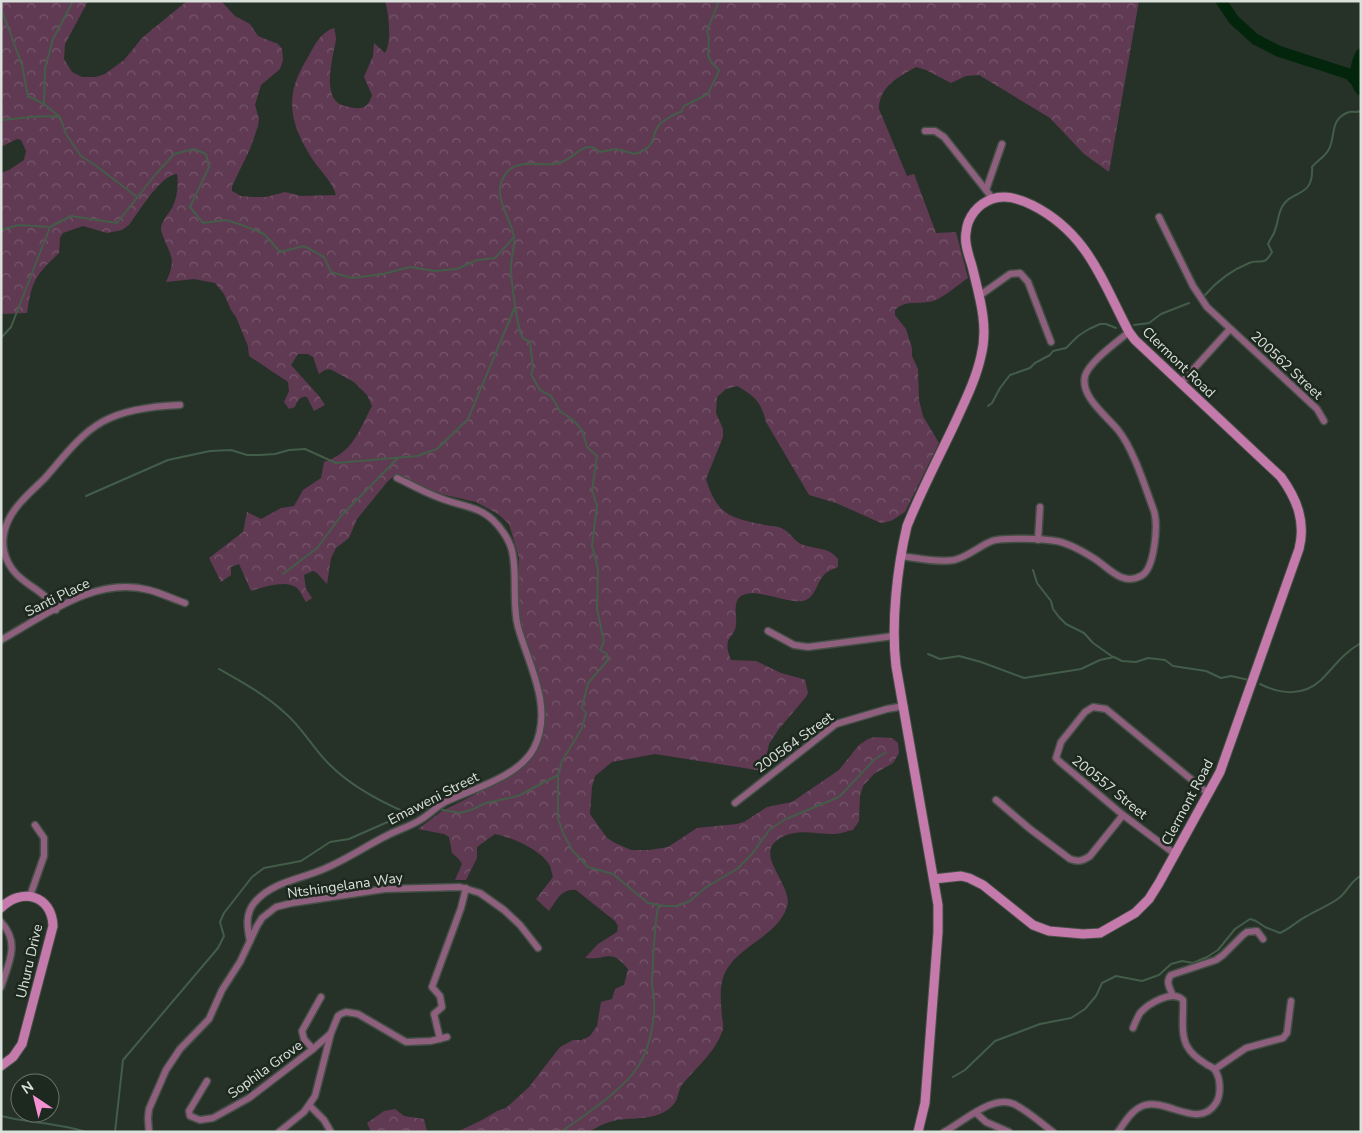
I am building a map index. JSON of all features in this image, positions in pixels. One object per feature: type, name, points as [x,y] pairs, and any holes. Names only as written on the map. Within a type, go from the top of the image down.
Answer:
[{"type":"street","points":[[918,1132],[925,1103],[938,932],[938,905],[896,666],[894,636],[901,556],[907,526],[970,391],[980,362],[984,330],[979,296],[966,241],[966,231],[974,212],[980,205],[992,198],[944,136],[935,131],[925,131]]},
{"type":"street","points":[[986,190],[1002,144]]},
{"type":"street","name":"Clermont Road","points":[[934,879],[961,876],[969,878],[983,885],[1022,917],[1041,929],[1058,932],[1092,934],[1109,928],[1142,906],[1154,891],[1210,794],[1225,760],[1261,652],[1301,542],[1302,527],[1299,511],[1281,477],[1142,348],[1129,332],[1090,256],[1064,225],[1042,210],[1016,198],[992,198]]},
{"type":"street","name":"200562 Street","points":[[1159,217],[1207,307],[1317,409],[1324,421]]},
{"type":"street","points":[[979,296],[1010,274],[1020,272],[1028,282],[1050,342]]},
{"type":"street","name":"200562 Street","points":[[1181,383],[1230,329]]},
{"type":"street","points":[[901,556],[952,561],[995,540],[1055,540],[1090,556],[1121,578],[1140,577],[1146,572],[1150,565],[1157,524],[1154,511],[1126,440],[1091,398],[1085,386],[1086,376],[1092,365],[1129,332]]},
{"type":"street","points":[[56,610],[46,597],[17,576],[3,550],[5,527],[13,512],[82,438],[102,422],[149,406],[180,405]]},
{"type":"street","name":"Emaweni Street","points":[[250,941],[248,916],[251,908],[260,897],[283,883],[325,869],[389,834],[407,827],[441,805],[493,782],[528,757],[534,747],[540,729],[539,689],[518,626],[513,557],[507,537],[492,518],[483,511],[435,496],[397,478]]},
{"type":"street","points":[[1038,540],[1040,507]]},
{"type":"street","name":"Santi Place","points":[[1,640],[93,592],[117,588],[149,590],[185,603]]},
{"type":"street","points":[[768,631],[794,644],[808,647],[894,636]]},
{"type":"street","name":"200564 Street","points":[[735,803],[836,724],[904,706]]},
{"type":"street","name":"200557 Street","points":[[1174,854],[1123,815],[1056,758],[1061,742],[1085,712],[1093,707],[1101,707],[1106,709],[1210,794]]},
{"type":"street","points":[[996,800],[1054,847],[1070,859],[1077,861],[1090,856],[1123,815]]},
{"type":"street","points":[[1,908],[12,899],[30,896],[44,856],[44,838],[35,825]]},
{"type":"street","points":[[279,1132],[310,1106],[315,1096],[331,1033],[338,1016],[346,1012],[358,1014],[406,1042],[431,1041],[443,1038],[434,1014],[442,1007],[442,999],[432,987],[461,908],[466,888]]},
{"type":"street","name":"Ntshingelana Way","points":[[149,1132],[149,1109],[166,1070],[180,1049],[208,1019],[262,918],[276,907],[385,889],[466,888],[480,893],[504,910],[520,925],[538,948]]},
{"type":"street","name":"Uhuru Drive","points":[[1,1066],[13,1057],[22,1044],[53,926],[52,915],[45,904],[30,896]]},
{"type":"street","points":[[1,922],[9,931],[14,946],[1,987]]},
{"type":"street","points":[[1173,996],[1168,984],[1171,975],[1216,960],[1223,956],[1248,932],[1257,931],[1264,940]]},
{"type":"street","points":[[1118,1132],[1131,1114],[1145,1105],[1159,1106],[1188,1114],[1205,1113],[1216,1104],[1219,1092],[1218,1080],[1214,1069],[1194,1056],[1186,1045],[1183,1000],[1180,997],[1173,996],[1159,1000],[1145,1009],[1137,1017],[1133,1028]]},
{"type":"street","points":[[313,1049],[304,1039],[302,1031],[321,997]]},
{"type":"street","points":[[1214,1069],[1246,1048],[1281,1039],[1287,1033],[1291,1001]]},
{"type":"street","name":"Sophila Grove","points":[[206,1081],[189,1111],[190,1116],[196,1120],[213,1118],[249,1098],[331,1033]]},
{"type":"street","points":[[944,1132],[989,1105],[1004,1101],[1018,1106],[1052,1132]]},
{"type":"street","points":[[310,1106],[324,1120],[331,1132]]},
{"type":"street","points":[[976,1113],[990,1124],[1009,1132]]},
{"type":"green space","points":[[1,1],[88,1],[65,44],[64,59],[72,72],[82,77],[96,77],[105,74],[124,60],[143,37],[187,1],[221,1],[235,16],[250,24],[258,36],[278,44],[282,49],[283,60],[280,69],[261,85],[255,105],[259,119],[258,126],[250,149],[232,186],[232,191],[241,196],[266,197],[285,192],[301,196],[336,195],[332,185],[313,160],[299,134],[292,110],[295,86],[299,73],[317,41],[324,33],[334,28],[336,40],[330,77],[330,87],[333,96],[337,102],[352,108],[367,105],[372,95],[364,77],[373,56],[374,43],[385,53],[389,42],[389,21],[385,1],[1139,1],[1109,172],[1084,154],[1050,118],[979,75],[966,76],[951,83],[916,67],[891,83],[882,94],[879,109],[907,176],[914,174],[936,233],[956,232],[968,278],[933,301],[904,305],[895,310],[895,315],[906,329],[912,348],[912,356],[918,369],[919,400],[923,416],[939,443],[905,512],[891,521],[881,523],[836,503],[809,495],[766,422],[762,409],[756,400],[737,386],[726,389],[717,397],[716,413],[723,429],[723,437],[706,479],[710,491],[720,508],[726,513],[743,520],[781,528],[801,544],[826,550],[838,559],[838,567],[825,574],[811,597],[803,601],[748,593],[741,596],[736,604],[735,629],[727,646],[731,660],[756,661],[781,673],[803,679],[805,680],[808,693],[769,744],[763,771],[655,754],[612,762],[595,776],[592,787],[590,814],[607,838],[631,850],[650,850],[668,847],[697,828],[737,824],[744,822],[767,807],[792,802],[839,770],[859,745],[868,739],[874,737],[892,738],[898,743],[899,753],[893,763],[874,774],[863,786],[860,796],[859,821],[853,830],[836,834],[804,832],[789,834],[776,841],[771,848],[770,855],[773,864],[788,899],[787,907],[776,925],[733,960],[727,969],[721,987],[723,1029],[719,1040],[681,1086],[674,1104],[662,1113],[655,1116],[617,1120],[599,1126],[589,1132],[457,1132],[506,1108],[529,1087],[560,1047],[573,1040],[582,1040],[590,1036],[597,1026],[601,1002],[612,999],[615,989],[624,985],[628,969],[617,958],[608,956],[585,958],[598,944],[617,932],[618,926],[615,921],[576,890],[563,893],[549,911],[536,899],[553,877],[546,860],[533,850],[517,841],[495,834],[477,847],[477,858],[466,880],[455,880],[462,864],[452,853],[449,837],[444,834],[418,829],[442,811],[510,774],[534,754],[543,735],[543,693],[527,649],[519,617],[517,589],[519,558],[509,524],[498,514],[476,502],[441,494],[395,475],[357,519],[349,538],[336,548],[331,558],[327,584],[313,571],[304,575],[306,589],[312,598],[306,602],[300,591],[293,585],[281,584],[251,591],[239,564],[231,567],[231,575],[221,582],[209,558],[243,532],[247,512],[261,519],[281,508],[294,506],[303,490],[321,478],[324,462],[334,458],[349,447],[372,406],[367,395],[354,382],[330,369],[319,374],[313,357],[308,354],[298,354],[291,365],[325,405],[314,411],[307,397],[302,397],[295,407],[289,409],[284,402],[289,391],[288,382],[249,356],[248,346],[236,317],[224,294],[215,283],[194,279],[166,282],[171,270],[172,260],[161,228],[175,200],[178,187],[177,174],[170,176],[157,187],[129,225],[122,230],[107,233],[83,226],[63,233],[60,238],[59,253],[36,279],[27,313],[1,314],[1,173],[24,160],[26,151],[21,140],[17,139],[1,147]]},
{"type":"green space","points":[[395,1109],[404,1116],[424,1119],[427,1132],[371,1132],[367,1123],[384,1111]]},
{"type":"waterway","points":[[44,104],[45,68],[53,39],[73,1]]},
{"type":"waterway","points":[[719,1],[707,31],[709,39],[708,55],[711,62],[719,70],[708,94],[684,106],[681,112],[660,124],[651,144],[647,148],[635,154],[616,149],[600,152],[590,147],[582,149],[564,161],[557,163],[519,165],[507,172],[500,188],[502,204],[514,237],[511,267],[513,293],[521,333],[523,338],[530,342],[533,369],[531,374],[540,390],[551,396],[560,411],[574,421],[582,430],[587,447],[597,456],[592,491],[597,505],[592,546],[598,569],[597,609],[604,642],[600,650],[607,654],[608,660],[588,683],[582,708],[586,713],[582,728],[562,761],[558,775],[558,819],[572,850],[588,867],[613,874],[648,903],[677,906],[690,901],[706,887],[737,869],[752,854],[770,829],[786,819],[839,797],[875,759],[886,752]]},
{"type":"waterway","points":[[1221,1],[1234,20],[1255,39],[1278,51],[1349,74],[1355,80]]},
{"type":"waterway","points":[[1,8],[22,65],[28,96],[44,104],[60,117],[66,134],[81,156],[137,197]]},
{"type":"waterway","points":[[1361,54],[1357,63],[1356,73],[1358,86],[1361,90]]},
{"type":"waterway","points":[[1205,295],[1237,269],[1253,262],[1264,261],[1269,257],[1272,252],[1268,244],[1282,207],[1286,201],[1306,189],[1312,177],[1312,167],[1329,149],[1338,119],[1349,112],[1361,111]]},
{"type":"waterway","points":[[1,120],[37,116],[58,117]]},
{"type":"waterway","points":[[1,338],[11,327],[50,227],[71,216],[117,223],[174,154],[194,149],[206,154],[209,167],[190,207],[203,223],[226,220],[242,225],[264,234],[280,252],[304,246],[324,257],[331,272],[352,278],[383,274],[410,267],[435,271],[457,269],[477,260],[495,258],[514,237]]},
{"type":"waterway","points":[[1,230],[19,225],[50,227]]},
{"type":"waterway","points":[[1134,325],[1149,323],[1161,314],[1189,303]]},
{"type":"waterway","points":[[86,496],[168,460],[210,451],[231,450],[247,455],[260,455],[305,449],[336,463],[417,456],[437,449],[468,419],[515,307]]},
{"type":"waterway","points":[[988,406],[992,403],[1010,375],[1030,368],[1053,351],[1066,348],[1078,336],[1100,324],[1116,328]]},
{"type":"waterway","points":[[283,574],[317,548],[341,516],[398,458]]},
{"type":"waterway","points":[[1033,570],[1037,583],[1051,601],[1053,609],[1059,617],[1066,624],[1084,633],[1093,643],[1113,657]]},
{"type":"waterway","points":[[1260,684],[1283,692],[1307,689],[1321,680],[1344,655],[1361,643]]},
{"type":"waterway","points":[[928,654],[940,659],[959,656],[1024,678],[1081,669],[1100,660],[1114,657],[1122,661],[1136,662],[1148,658],[1165,660],[1173,666],[1206,671],[1221,678],[1231,676],[1249,680]]},
{"type":"waterway","points":[[219,669],[254,689],[278,706],[297,725],[324,759],[347,780],[376,798],[407,813]]},
{"type":"waterway","points":[[438,809],[460,813],[471,810],[486,803],[518,796],[558,775]]},
{"type":"waterway","points":[[115,1132],[123,1060],[218,948],[224,936],[220,922],[224,913],[252,877],[264,868],[301,861],[330,842],[349,839],[408,813],[429,807],[433,808]]},
{"type":"waterway","points":[[953,1077],[965,1070],[995,1041],[1040,1024],[1071,1018],[1085,1009],[1096,996],[1102,983],[1116,976],[1142,981],[1159,975],[1171,964],[1182,961],[1193,963],[1218,950],[1235,929],[1250,919],[1280,933],[1335,901],[1361,876]]},
{"type":"waterway","points":[[561,1132],[619,1088],[635,1071],[644,1055],[650,1038],[653,1019],[652,973],[658,906]]},
{"type":"waterway","points":[[1,1116],[86,1132]]}]
